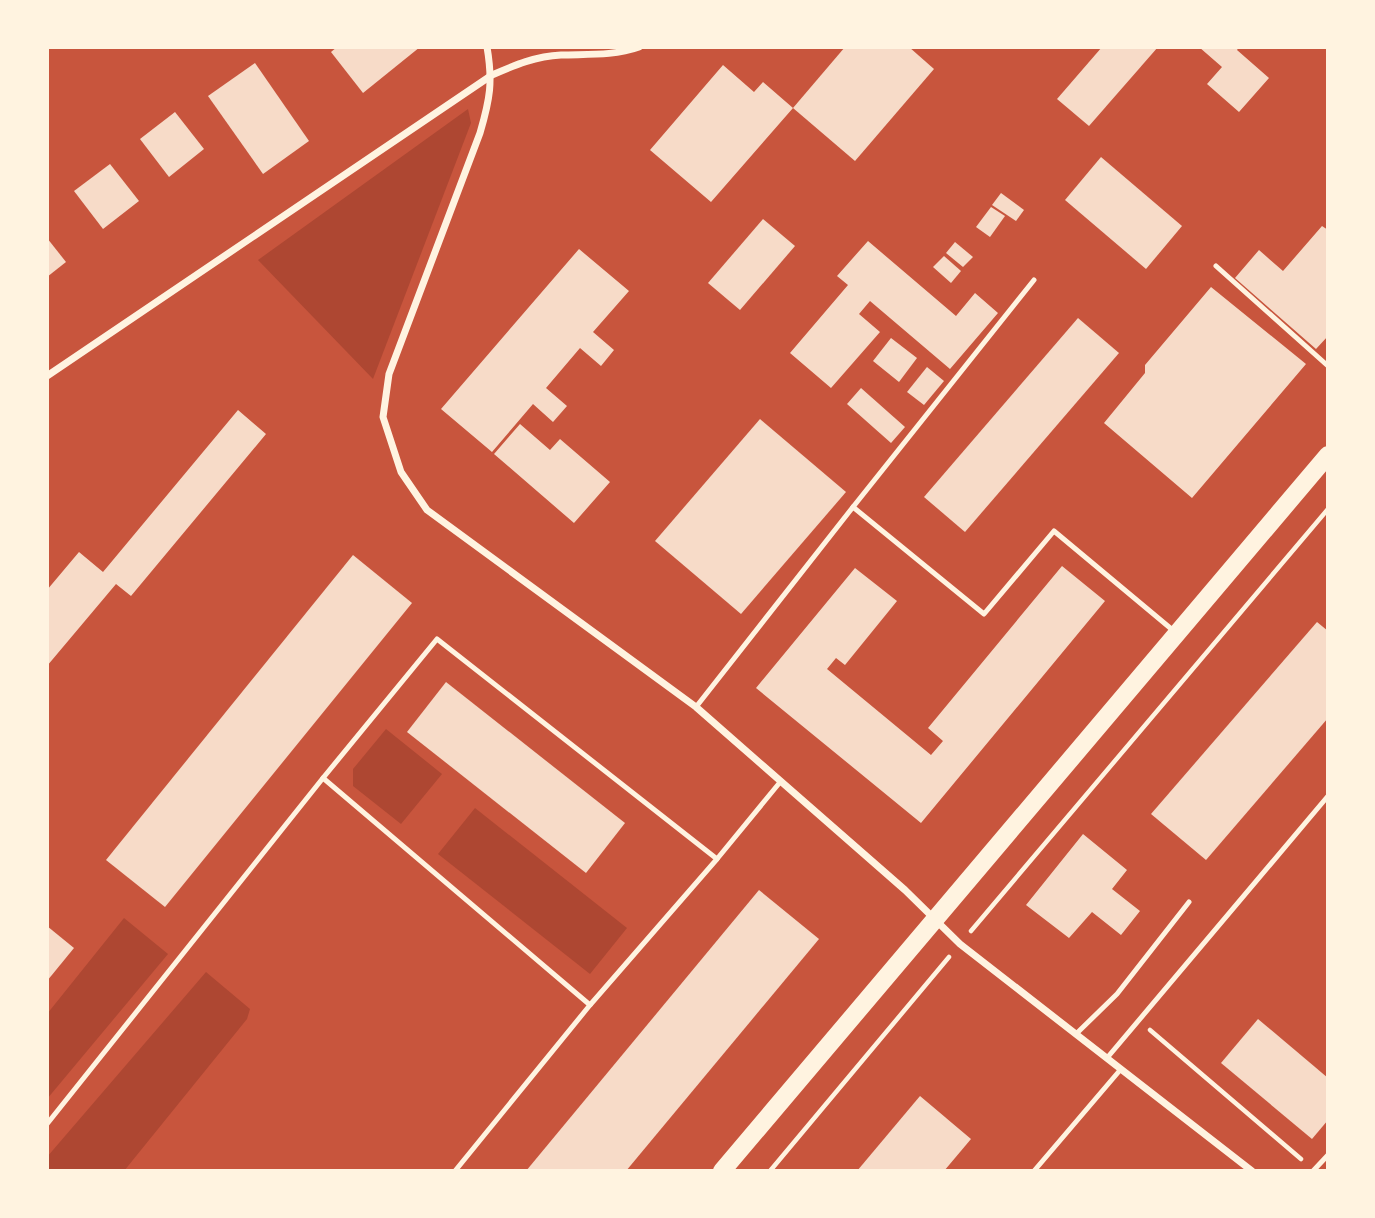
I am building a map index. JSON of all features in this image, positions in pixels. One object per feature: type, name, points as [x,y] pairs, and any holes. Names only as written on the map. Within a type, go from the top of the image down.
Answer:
[{"type":"main road","points":[[722,1171],[1328,455]]},
{"type":"street","points":[[487,47],[492,75],[490,96],[480,133],[389,374],[383,417],[401,472],[427,510],[696,708],[781,780],[935,918],[960,944],[1252,1171]]},
{"type":"street","points":[[47,376],[492,75],[524,61],[559,55],[598,56],[639,47]]},
{"type":"lane","points":[[1216,266],[1328,366]]},
{"type":"lane","points":[[696,708],[1034,280]]},
{"type":"lane","points":[[853,507],[984,614],[1054,531],[1178,634]]},
{"type":"lane","points":[[47,1124],[437,639],[717,859]]},
{"type":"lane","points":[[323,778],[590,1005]]},
{"type":"lane","points":[[455,1171],[590,1005],[717,859],[781,780]]},
{"type":"lane","points":[[1107,1058],[1328,796]]},
{"type":"lane","points":[[1076,1034],[1117,994],[1189,902]]},
{"type":"lane","points":[[1034,1171],[1121,1069]]},
{"type":"lane","points":[[1314,1170],[1328,1155]]},
{"type":"path","points":[[770,1171],[1328,509]]},
{"type":"path","points":[[1139,1021],[1314,1170]]},
{"type":"shaded area","points":[[468,109],[471,123],[373,379],[258,260]]},
{"type":"shaded area","points":[[386,729],[442,774],[401,824],[353,786],[353,769]]},
{"type":"shaded area","points":[[475,808],[627,928],[590,974],[438,854]]},
{"type":"shaded area","points":[[124,918],[168,954],[47,1099],[47,1014]]},
{"type":"shaded area","points":[[206,972],[250,1009],[247,1019],[124,1171],[47,1171],[47,1157]]},
{"type":"building","points":[[337,47],[420,47],[363,93],[331,52]]},
{"type":"building","points":[[845,47],[909,47],[934,69],[855,161],[793,108]]},
{"type":"building","points":[[1102,47],[1158,47],[1089,126],[1057,99]]},
{"type":"building","points":[[1199,47],[1239,47],[1237,50],[1269,78],[1239,112],[1207,84],[1222,67]]},
{"type":"building","points":[[255,63],[309,141],[263,174],[208,96]]},
{"type":"building","points":[[723,65],[754,92],[763,82],[793,108],[711,202],[650,150]]},
{"type":"building","points":[[175,112],[204,149],[169,177],[140,139]]},
{"type":"building","points":[[1101,157],[1182,226],[1146,269],[1065,200]]},
{"type":"building","points":[[110,164],[139,201],[103,229],[74,191]]},
{"type":"building","points":[[1001,193],[1024,210],[1016,221],[992,205]]},
{"type":"building","points":[[991,207],[1005,216],[990,237],[976,227]]},
{"type":"building","points":[[763,219],[795,246],[740,310],[708,283]]},
{"type":"building","points":[[1322,226],[1328,230],[1328,336],[1316,349],[1235,278],[1259,250],[1283,271]]},
{"type":"building","points":[[47,238],[66,262],[47,277]]},
{"type":"building","points":[[868,241],[956,316],[975,293],[998,313],[950,369],[870,301],[859,314],[880,332],[831,388],[790,353],[848,285],[837,276]]},
{"type":"building","points":[[955,242],[973,257],[963,267],[946,253]]},
{"type":"building","points":[[579,249],[629,291],[593,332],[614,350],[601,366],[580,348],[546,388],[567,406],[553,422],[533,404],[492,452],[441,409]]},
{"type":"building","points":[[944,256],[961,271],[951,283],[933,267]]},
{"type":"building","points":[[1211,287],[1306,364],[1192,498],[1104,423],[1145,373],[1145,365]]},
{"type":"building","points":[[1078,318],[1119,353],[965,532],[924,497]]},
{"type":"building","points":[[891,338],[917,358],[899,382],[873,361]]},
{"type":"building","points":[[927,367],[944,381],[924,405],[907,392]]},
{"type":"building","points":[[861,388],[905,427],[891,443],[847,404]]},
{"type":"building","points":[[238,410],[266,434],[131,596],[116,584],[47,666],[47,590],[79,552],[103,572]]},
{"type":"building","points":[[760,419],[846,492],[741,614],[655,541]]},
{"type":"building","points":[[520,424],[550,450],[560,439],[610,482],[574,523],[494,454]]},
{"type":"building","points":[[353,555],[412,603],[165,907],[106,860]]},
{"type":"building","points":[[1062,566],[1105,601],[921,823],[756,688],[855,568],[897,601],[845,665],[836,658],[827,669],[931,755],[943,741],[928,728]]},
{"type":"building","points":[[1317,622],[1328,631],[1328,718],[1206,860],[1151,814]]},
{"type":"building","points":[[446,682],[625,823],[586,873],[407,732]]},
{"type":"building","points":[[1083,834],[1127,870],[1112,889],[1140,911],[1121,935],[1092,912],[1069,938],[1026,905]]},
{"type":"building","points":[[759,890],[819,939],[626,1171],[526,1171]]},
{"type":"building","points":[[47,926],[74,948],[47,981]]},
{"type":"building","points":[[1258,1019],[1328,1078],[1328,1120],[1312,1139],[1221,1063]]},
{"type":"building","points":[[920,1096],[971,1139],[944,1171],[857,1171]]}]
